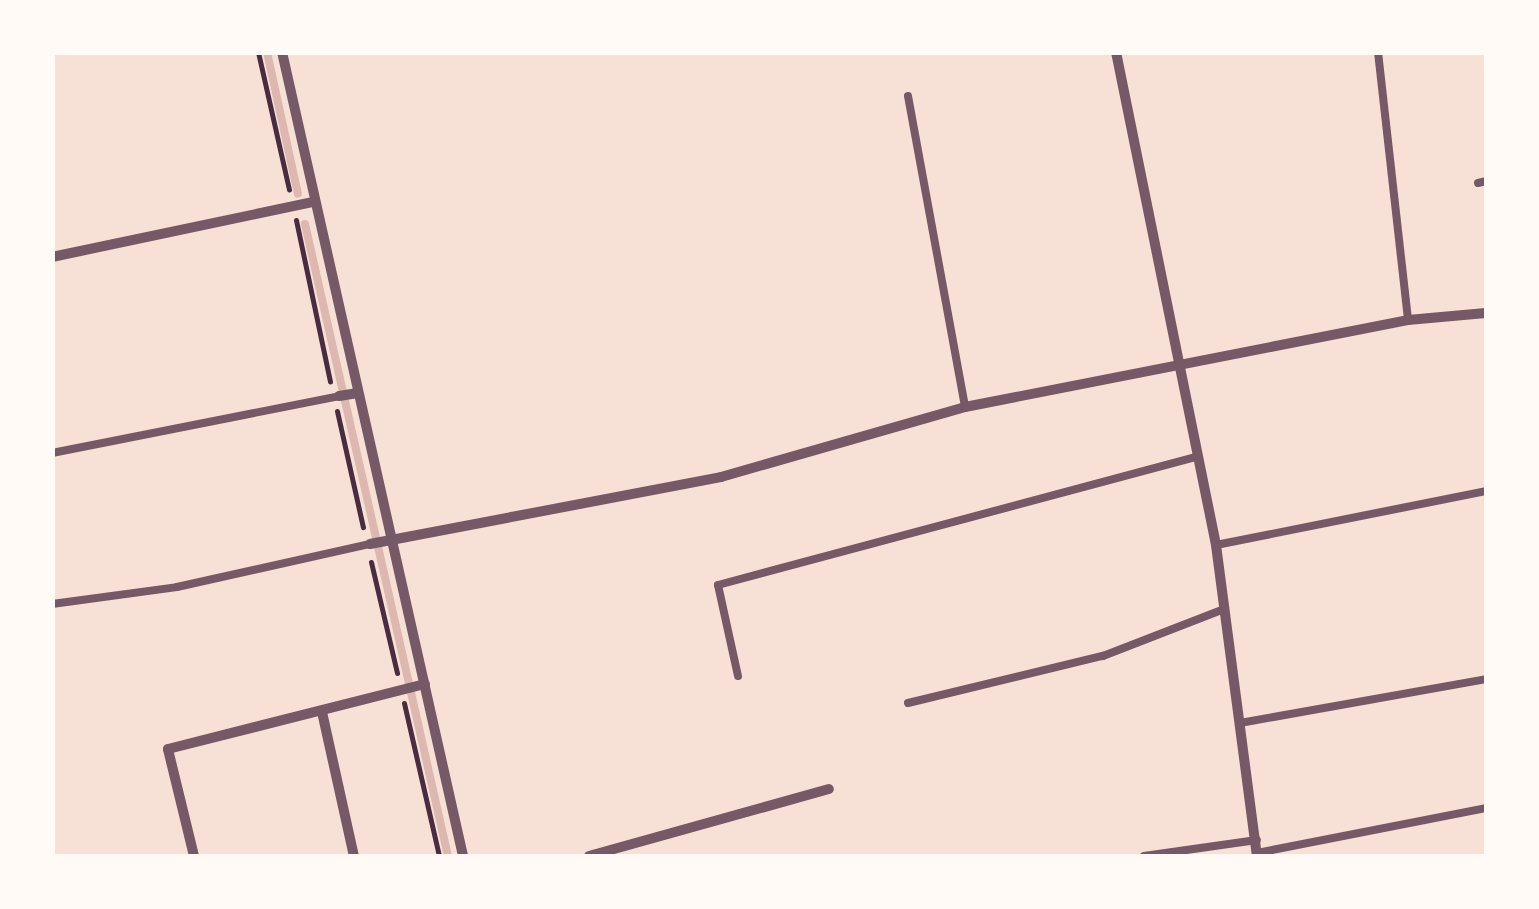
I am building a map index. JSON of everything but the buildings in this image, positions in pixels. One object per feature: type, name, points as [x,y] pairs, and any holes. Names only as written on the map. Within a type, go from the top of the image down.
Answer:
[{"type":"street","points":[[282,52],[462,856]]},
{"type":"street","points":[[1116,52],[1216,545],[1257,855]]},
{"type":"street","points":[[52,257],[313,202]]},
{"type":"street","points":[[369,545],[721,476],[964,407],[1408,320],[1486,313]]},
{"type":"street","points":[[336,397],[358,393]]},
{"type":"street","points":[[194,856],[168,749],[425,684]]},
{"type":"street","points":[[322,712],[354,856]]},
{"type":"street","points":[[590,856],[829,789]]},
{"type":"lane","points":[[1378,52],[1408,320]]},
{"type":"lane","points":[[908,96],[964,407]]},
{"type":"lane","points":[[52,453],[336,397]]},
{"type":"lane","points":[[738,676],[718,585],[1196,457]]},
{"type":"lane","points":[[1216,545],[1486,491]]},
{"type":"lane","points":[[52,604],[177,587],[369,545]]},
{"type":"lane","points":[[908,704],[1103,656],[1224,609]]},
{"type":"lane","points":[[1240,723],[1486,678]]},
{"type":"lane","points":[[1257,855],[1486,808]]},
{"type":"lane","points":[[1144,856],[1257,840]]},
{"type":"path","points":[[258,52],[439,856]]},
{"type":"waterway","points":[[267,52],[298,194]]},
{"type":"waterway","points":[[305,224],[448,856]]}]
